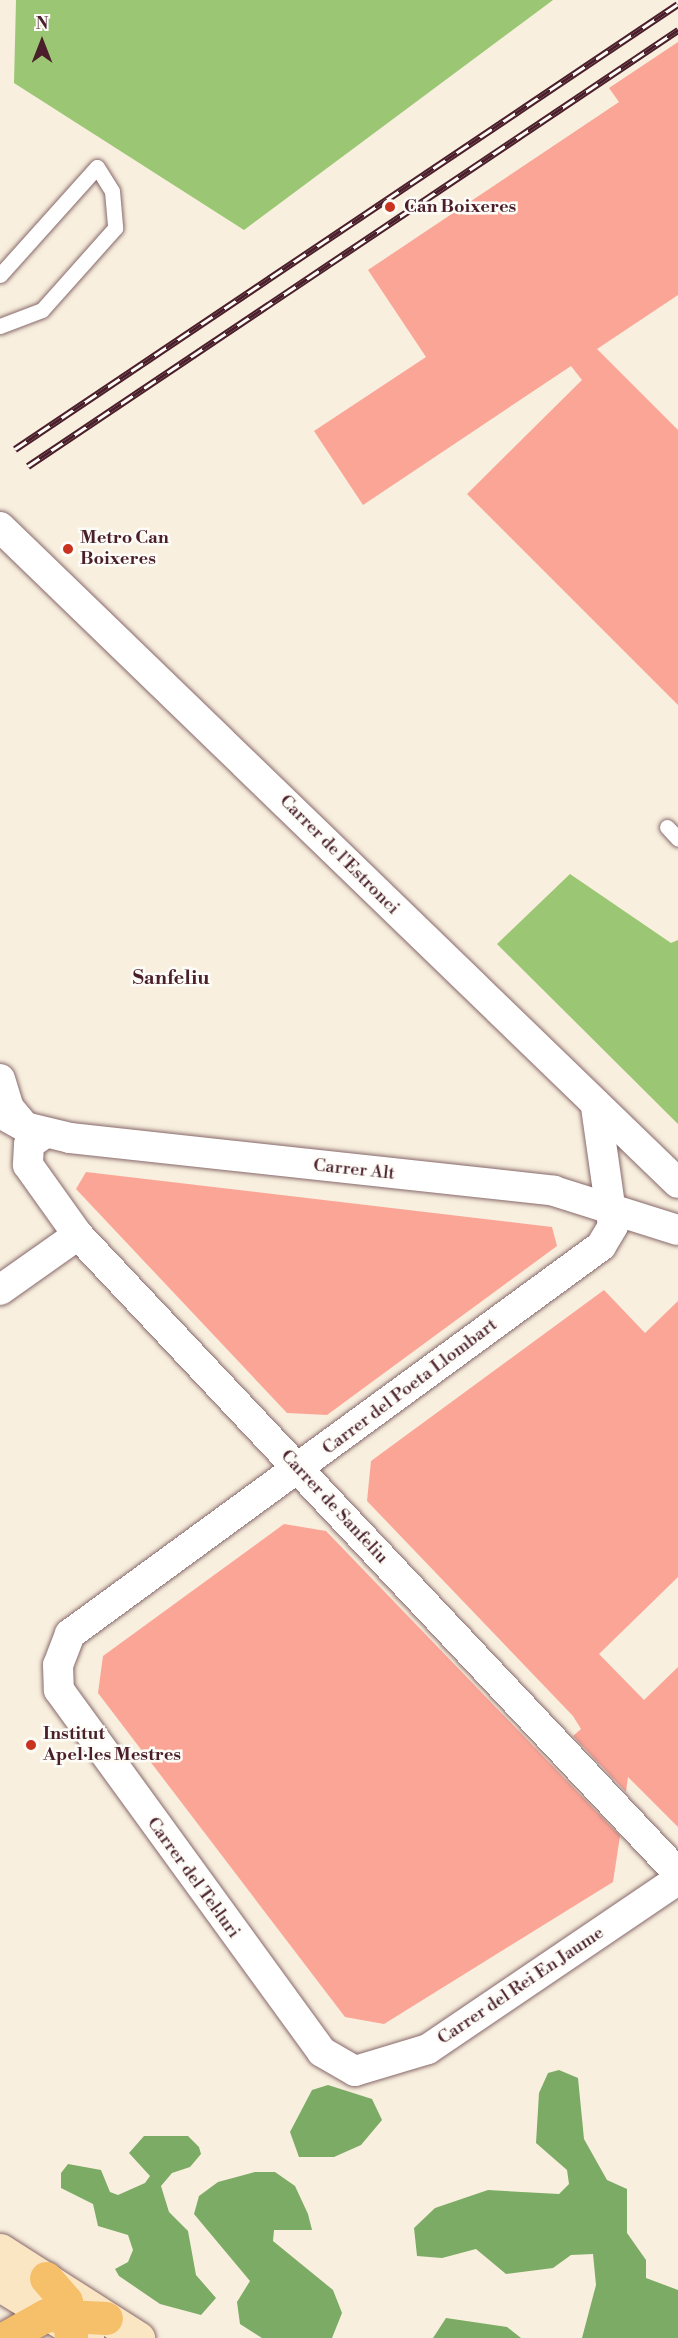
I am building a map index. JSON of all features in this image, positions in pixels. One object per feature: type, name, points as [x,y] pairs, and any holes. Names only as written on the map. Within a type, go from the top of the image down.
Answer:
[{"type":"highway","points":[[5,2338],[75,2325]]},
{"type":"street","name":"Carrer de l'Estronci","points":[[0,527],[596,1107],[678,1183]]},
{"type":"street","points":[[0,1078],[9,1108],[24,1125]]},
{"type":"street","name":"Carrer del Poeta Llombart","points":[[58,1665],[70,1634],[299,1470],[601,1246],[613,1226],[596,1107]]},
{"type":"street","name":"Carrer Alt","points":[[24,1125],[554,1191],[611,1207],[678,1230]]},
{"type":"street","name":"Carrer de Sanfeliu","points":[[24,1125],[29,1144],[28,1165],[78,1234],[678,1873]]},
{"type":"street","points":[[0,1290],[78,1234]]},
{"type":"street","name":"Carrer del Tel·luri","points":[[58,1665],[66,1705],[322,2052],[355,2071]]},
{"type":"street","name":"Carrer del Rei En Jaume","points":[[355,2071],[428,2049],[678,1880]]},
{"type":"street","points":[[0,2250],[46,2278],[75,2325]]},
{"type":"street","points":[[0,2286],[75,2325],[138,2338]]},
{"type":"lane","points":[[0,275],[97,167],[112,191],[115,228],[42,310],[0,326]]},
{"type":"lane","points":[[667,827],[678,839]]},
{"type":"green space","points":[[16,0],[553,0],[244,230],[14,83]]},
{"type":"green space","points":[[570,874],[671,943],[678,940],[678,1124],[497,944]]},
{"type":"green space","points":[[559,2070],[578,2078],[584,2139],[607,2180],[627,2189],[627,2233],[646,2260],[646,2278],[678,2290],[678,2338],[582,2338],[596,2285],[593,2254],[571,2255],[553,2268],[506,2274],[476,2249],[442,2258],[417,2256],[414,2228],[435,2208],[488,2190],[559,2194],[569,2184],[567,2170],[536,2143],[539,2093],[548,2073]]},
{"type":"green space","points":[[328,2085],[372,2099],[382,2120],[361,2145],[334,2157],[299,2157],[290,2132],[312,2090]]},
{"type":"green space","points":[[144,2136],[188,2136],[199,2147],[201,2154],[190,2167],[172,2173],[161,2186],[169,2212],[188,2231],[196,2275],[216,2298],[201,2315],[160,2304],[119,2276],[115,2269],[128,2262],[133,2250],[128,2235],[98,2226],[93,2204],[61,2188],[61,2173],[68,2164],[101,2170],[110,2192],[118,2195],[145,2183],[150,2176],[129,2153]]},
{"type":"green space","points":[[255,2172],[275,2172],[295,2186],[308,2214],[312,2230],[274,2230],[273,2241],[333,2290],[342,2313],[332,2338],[262,2338],[240,2324],[237,2302],[250,2281],[194,2214],[199,2196],[218,2182]]},
{"type":"green space","points":[[446,2318],[507,2327],[521,2338],[433,2338]]},
{"type":"building","points":[[678,42],[678,295],[597,349],[678,430],[678,705],[467,494],[582,380],[571,366],[363,505],[314,431],[426,357],[368,270],[619,102],[609,88]]},
{"type":"building","points":[[86,1172],[552,1227],[557,1246],[327,1415],[287,1413],[76,1189]]},
{"type":"building","points":[[604,1290],[645,1333],[678,1301],[678,1577],[599,1654],[644,1700],[678,1667],[678,1827],[628,1777],[626,1792],[573,1736],[581,1729],[573,1716],[367,1501],[371,1461]]},
{"type":"building","points":[[284,1524],[326,1531],[620,1836],[613,1882],[384,2024],[345,2017],[98,1693],[103,1656]]},
{"type":"railway","points":[[15,449],[678,4]]},
{"type":"railway","points":[[28,466],[678,30]]},
{"type":"place","name":"Can Boixeres","points":[[390,207]]},
{"type":"place","name":"Metro Can Boixeres","points":[[68,549]]},
{"type":"place","name":"Institut Apel·les Mestres","points":[[31,1745]]},
{"type":"district","name":"Sanfeliu","points":[[171,978]]}]
